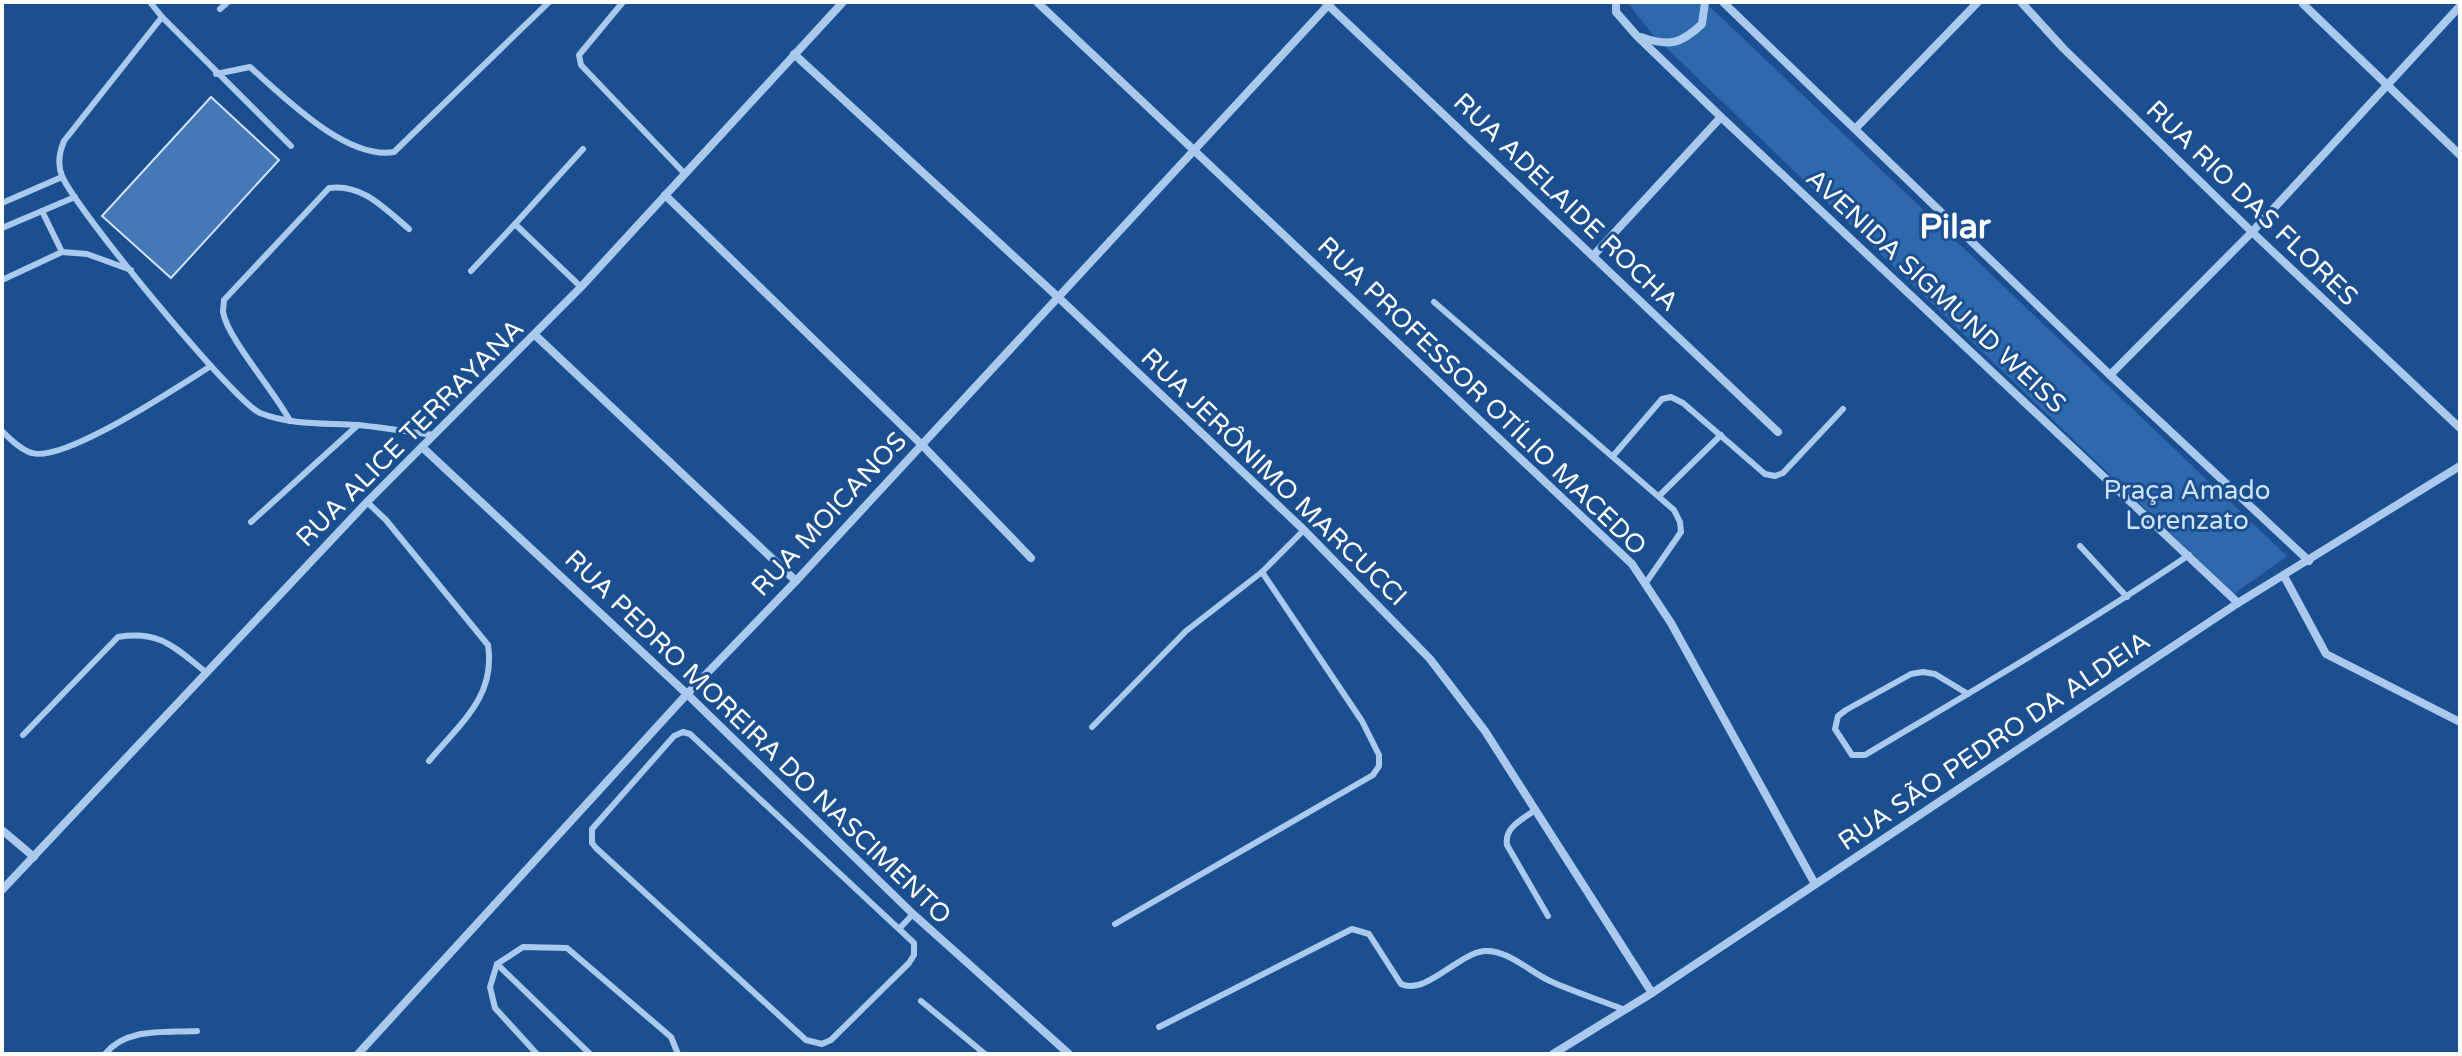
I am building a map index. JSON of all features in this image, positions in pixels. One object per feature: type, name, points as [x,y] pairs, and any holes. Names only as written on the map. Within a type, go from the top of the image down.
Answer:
[{"type":"street","name":"RUA ALICE TERRAYANA","points":[[2,890],[367,502],[581,287],[843,2]]},
{"type":"street","name":"RUA PROFESSOR OTÍLIO MACEDO","points":[[1037,2],[1632,564],[1671,623],[1815,884]]},
{"type":"street","name":"AVENIDA SIGMUND WEISS","points":[[1616,2],[1616,12],[1637,36],[2238,603]]},
{"type":"street","points":[[1637,36],[1661,44],[1686,39],[1702,24],[1705,2]]},
{"type":"street","points":[[1723,2],[2110,375],[2309,561]]},
{"type":"street","points":[[1855,129],[1978,2]]},
{"type":"street","name":"RUA RIO DAS FLORES","points":[[2021,2],[2063,48],[2252,232],[2460,428]]},
{"type":"street","name":"RUA MOICANOS","points":[[358,1054],[1328,3]]},
{"type":"street","name":"RUA ADELAIDE ROCHA","points":[[1328,3],[1778,432]]},
{"type":"street","points":[[2303,4],[2460,155]]},
{"type":"street","points":[[2110,375],[2252,232],[2460,6]]},
{"type":"street","name":"RUA JERÔNIMO MARCUCCI","points":[[794,54],[1059,298],[1304,530],[1430,659],[1485,731],[1652,993]]},
{"type":"street","points":[[1593,256],[1721,117]]},
{"type":"street","points":[[665,195],[922,445],[1031,558]]},
{"type":"street","points":[[535,335],[796,581]]},
{"type":"street","name":"RUA PEDRO MOREIRA DO NASCIMENTO","points":[[422,447],[687,694],[913,914],[1069,1054]]},
{"type":"street","name":"RUA SÃO PEDRO DA ALDEIA","points":[[1553,1054],[1652,993],[2238,603],[2460,466]]},
{"type":"street","points":[[2284,576],[2326,654],[2460,722]]},
{"type":"street","points":[[2,830],[34,857]]},
{"type":"lane","points":[[150,2],[216,74],[291,146]]},
{"type":"lane","points":[[220,9],[228,2]]},
{"type":"lane","points":[[216,74],[250,67],[313,124],[378,153],[394,152],[549,2]]},
{"type":"lane","points":[[623,2],[585,45],[579,55],[581,65],[685,174]]},
{"type":"lane","points":[[162,17],[64,141],[58,162],[62,177],[75,197],[211,366],[257,412],[290,421],[358,425],[434,435]]},
{"type":"lane","points":[[471,271],[583,149]]},
{"type":"lane","points":[[2,203],[62,177]]},
{"type":"lane","points":[[290,421],[230,330],[223,312],[224,300],[329,188],[345,186],[365,193],[409,229]]},
{"type":"lane","points":[[2,228],[75,197]]},
{"type":"lane","points":[[42,211],[62,252]]},
{"type":"lane","points":[[515,224],[581,287]]},
{"type":"lane","points":[[2,280],[62,252],[87,254],[131,270]]},
{"type":"lane","points":[[1434,302],[1674,510],[1681,532],[1645,584]]},
{"type":"lane","points":[[2,431],[32,453],[48,454],[102,432],[211,366]]},
{"type":"lane","points":[[1613,456],[1662,399],[1671,397],[1683,403],[1765,474],[1775,476],[1783,473],[1843,409]]},
{"type":"lane","points":[[251,522],[358,425]]},
{"type":"lane","points":[[1659,496],[1721,435]]},
{"type":"lane","points":[[367,502],[386,520],[488,645],[491,667],[484,693],[429,761]]},
{"type":"lane","points":[[1092,727],[1186,631],[1262,572],[1304,530]]},
{"type":"lane","points":[[2080,546],[2127,597]]},
{"type":"lane","points":[[1968,694],[1935,674],[1911,674],[1846,710],[1838,716],[1835,729],[1852,755],[1865,755],[1968,694],[2127,597],[2189,555]]},
{"type":"lane","points":[[1115,924],[1373,775],[1379,766],[1379,755],[1362,721],[1262,572]]},
{"type":"lane","points":[[23,735],[118,637],[137,634],[156,636],[207,673]]},
{"type":"lane","points":[[683,732],[690,734],[899,929],[914,943],[914,955],[909,963],[831,1040],[814,1044],[596,848],[592,843],[592,829],[674,736],[683,732]]},
{"type":"lane","points":[[1535,810],[1509,829],[1506,838],[1507,845],[1548,916]]},
{"type":"lane","points":[[899,929],[913,914]]},
{"type":"lane","points":[[1159,1027],[1352,929],[1369,934],[1401,984],[1407,988],[1419,986],[1472,954],[1485,951],[1507,957],[1559,985],[1625,1010]]},
{"type":"lane","points":[[537,1054],[495,1008],[490,987],[497,964],[523,947],[567,948],[671,1037],[678,1054]]},
{"type":"lane","points":[[497,964],[590,1054]]},
{"type":"lane","points":[[921,1001],[985,1054]]},
{"type":"lane","points":[[105,1054],[115,1043],[134,1034],[197,1031]]},
{"type":"green space","name":"Praça Amado Lorenzato","points":[[1627,2],[1705,2],[2287,556],[2234,594],[1652,34]]},
{"type":"building","points":[[211,97],[279,160],[171,278],[102,216]]},
{"type":"district","name":"Pilar","points":[[1955,227]]}]
